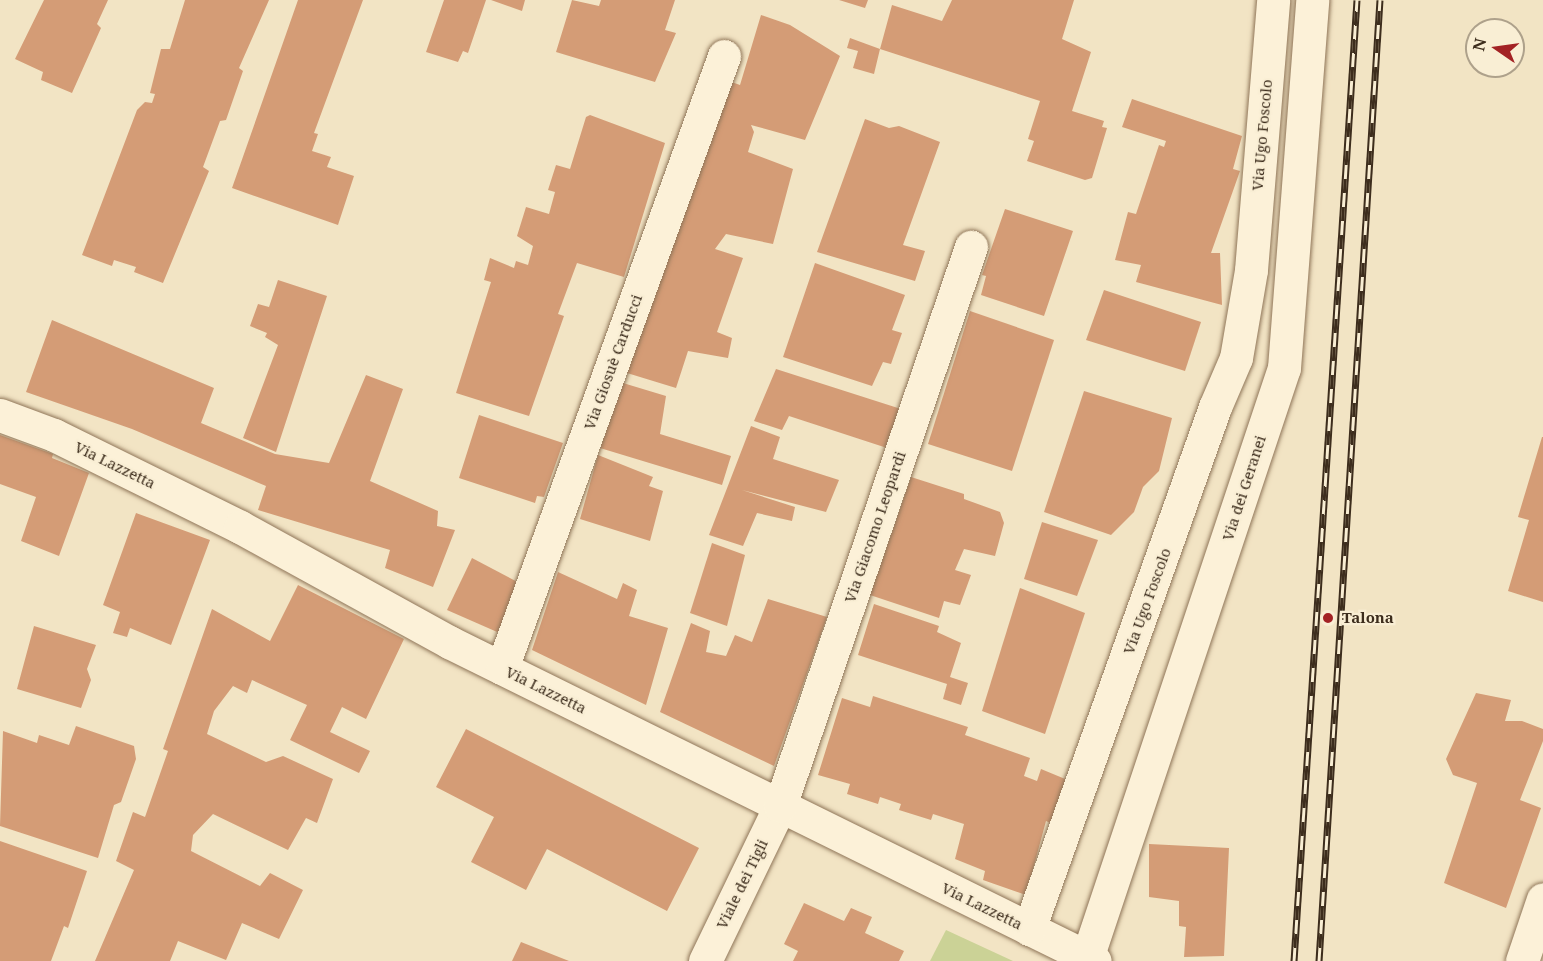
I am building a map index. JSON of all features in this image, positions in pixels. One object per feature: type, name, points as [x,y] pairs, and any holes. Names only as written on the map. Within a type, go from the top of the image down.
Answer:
[{"type":"street","name":"Via Ugo Foscolo","points":[[1029,928],[1215,407],[1236,358],[1251,270],[1273,0]]},
{"type":"street","name":"Via dei Geranei","points":[[1091,959],[1284,368],[1293,256],[1302,2]]},
{"type":"street","name":"Via Giosuè Carducci","points":[[502,668],[724,56]]},
{"type":"street","name":"Via Giacomo Leopardi","points":[[780,806],[971,247]]},
{"type":"street","points":[[1251,270],[1293,256]]},
{"type":"street","name":"Via Lazzetta","points":[[0,415],[54,435],[240,527],[502,668],[1091,959]]},
{"type":"street","name":"Viale dei Tigli","points":[[705,961],[780,806]]},
{"type":"street","points":[[1522,961],[1543,899]]},
{"type":"green space","points":[[946,930],[1013,961],[930,961]]},
{"type":"building","points":[[44,0],[108,0],[97,24],[101,28],[72,93],[41,80],[43,72],[15,59]]},
{"type":"building","points":[[185,0],[269,0],[239,68],[243,71],[226,120],[220,121],[203,167],[209,171],[163,283],[134,272],[136,267],[114,260],[112,266],[82,255],[137,110],[145,102],[152,103],[155,94],[150,93],[161,49],[170,49]]},
{"type":"building","points":[[298,0],[363,0],[314,133],[318,134],[312,151],[331,157],[327,167],[354,176],[338,225],[232,188]]},
{"type":"building","points":[[444,0],[486,0],[468,53],[463,51],[458,62],[426,52]]},
{"type":"building","points":[[491,0],[525,0],[522,11]]},
{"type":"building","points":[[572,0],[599,6],[601,0],[675,0],[665,30],[676,33],[655,82],[556,52]]},
{"type":"building","points":[[839,0],[868,0],[865,8]]},
{"type":"building","points":[[952,0],[1074,0],[1062,39],[1091,52],[1072,111],[1104,121],[1102,127],[1107,128],[1092,178],[1085,180],[1027,161],[1034,141],[1028,139],[1040,101],[880,49],[892,5],[942,21]]},
{"type":"building","points":[[761,15],[790,25],[840,56],[805,140],[751,125],[754,132],[748,152],[793,169],[773,244],[726,234],[715,249],[743,258],[717,332],[732,338],[728,358],[688,351],[676,388],[627,373],[723,79],[740,85]]},
{"type":"building","points":[[850,38],[880,49],[874,74],[853,68],[858,51],[847,48]]},
{"type":"building","points":[[1132,99],[1242,136],[1233,169],[1240,171],[1211,253],[1220,253],[1222,305],[1136,282],[1141,265],[1115,260],[1128,212],[1136,214],[1159,145],[1164,147],[1166,141],[1122,127]]},
{"type":"building","points":[[590,115],[665,143],[624,277],[577,263],[558,314],[564,316],[529,416],[456,393],[491,282],[484,280],[490,258],[514,268],[516,261],[528,265],[533,246],[517,236],[526,207],[549,214],[555,192],[548,190],[556,165],[570,169],[586,117]]},
{"type":"building","points":[[865,119],[889,128],[899,126],[940,142],[903,245],[925,251],[915,281],[817,252]]},
{"type":"building","points":[[1005,209],[1073,231],[1044,316],[981,295],[986,276],[982,275]]},
{"type":"building","points":[[815,263],[905,295],[892,330],[902,333],[891,364],[883,362],[872,386],[783,357]]},
{"type":"building","points":[[278,280],[327,296],[276,452],[243,438],[278,345],[265,337],[267,333],[250,326],[258,304],[269,307]]},
{"type":"building","points":[[1104,290],[1201,322],[1185,371],[1086,340]]},
{"type":"building","points":[[970,311],[1054,340],[1012,471],[928,444]]},
{"type":"building","points":[[52,320],[214,388],[201,423],[275,454],[329,463],[366,375],[403,389],[370,481],[438,511],[437,526],[455,530],[433,587],[385,568],[390,550],[258,510],[266,486],[132,429],[26,392]]},
{"type":"building","points":[[776,369],[901,409],[887,448],[789,416],[782,430],[754,421]]},
{"type":"building","points":[[623,383],[666,396],[660,434],[731,456],[722,485],[600,448]]},
{"type":"building","points":[[1084,391],[1172,418],[1159,471],[1143,487],[1134,512],[1111,535],[1044,512]]},
{"type":"building","points":[[479,415],[563,443],[544,497],[537,496],[535,503],[459,478]]},
{"type":"building","points":[[751,426],[780,437],[773,459],[839,480],[826,512],[742,490],[795,507],[792,521],[757,513],[743,546],[709,535]]},
{"type":"building","points":[[0,435],[53,454],[52,458],[89,473],[59,556],[21,541],[36,497],[0,484]]},
{"type":"building","points":[[1542,437],[1543,602],[1508,591],[1529,520],[1518,517]]},
{"type":"building","points":[[598,455],[653,477],[649,486],[663,491],[650,541],[580,519]]},
{"type":"building","points":[[911,477],[964,494],[964,499],[1000,512],[1004,523],[995,556],[964,549],[955,570],[971,575],[960,605],[944,601],[939,618],[870,595]]},
{"type":"building","points":[[136,513],[210,540],[171,645],[130,628],[127,637],[113,633],[120,612],[103,605]]},
{"type":"building","points":[[1042,522],[1098,540],[1077,596],[1024,579]]},
{"type":"building","points":[[712,543],[745,555],[727,626],[690,613]]},
{"type":"building","points":[[472,558],[525,586],[504,635],[447,610]]},
{"type":"building","points":[[558,572],[617,599],[623,583],[637,590],[629,616],[668,628],[646,705],[532,650]]},
{"type":"building","points":[[298,585],[404,639],[366,719],[342,707],[330,732],[370,751],[359,773],[290,740],[307,705],[252,680],[247,693],[233,686],[214,711],[207,734],[266,762],[283,756],[333,779],[317,823],[306,818],[288,850],[213,814],[193,835],[191,851],[260,886],[270,873],[303,890],[279,939],[242,923],[226,960],[178,941],[170,961],[95,961],[134,870],[116,861],[133,812],[145,817],[168,751],[163,749],[212,609],[270,641]]},
{"type":"building","points":[[1020,588],[1085,613],[1045,734],[982,711]]},
{"type":"building","points":[[768,599],[827,617],[774,766],[660,712],[691,623],[710,631],[706,652],[726,656],[735,635],[752,642]]},
{"type":"building","points":[[874,604],[939,626],[937,632],[961,643],[950,677],[968,683],[961,705],[943,699],[947,684],[858,655]]},
{"type":"building","points":[[34,626],[96,645],[87,669],[91,680],[81,708],[17,689]]},
{"type":"building","points":[[1476,693],[1511,700],[1505,721],[1522,721],[1543,729],[1543,741],[1520,800],[1541,808],[1506,908],[1444,883],[1477,783],[1453,775],[1446,759]]},
{"type":"building","points":[[873,696],[968,727],[965,735],[1030,758],[1024,776],[1037,781],[1041,769],[1070,781],[1057,826],[1046,821],[1026,895],[983,880],[985,871],[955,859],[964,824],[933,814],[931,820],[899,810],[901,804],[880,797],[878,804],[847,794],[850,784],[818,775],[842,698],[870,707]]},
{"type":"building","points":[[76,726],[134,746],[136,759],[121,802],[114,805],[98,858],[0,826],[3,731],[37,743],[39,735],[69,745]]},
{"type":"building","points":[[466,729],[699,848],[667,911],[547,849],[526,890],[471,862],[494,817],[436,787]]},
{"type":"building","points":[[0,841],[87,871],[68,928],[64,926],[51,961],[0,961]]},
{"type":"building","points":[[1149,844],[1229,848],[1224,956],[1184,957],[1186,927],[1179,926],[1179,901],[1149,897]]},
{"type":"building","points":[[804,903],[844,921],[851,908],[872,917],[865,933],[904,951],[899,961],[793,961],[798,951],[784,944]]},
{"type":"building","points":[[521,942],[569,961],[512,961]]},
{"type":"railway","points":[[1294,961],[1357,0]]},
{"type":"railway","points":[[1319,961],[1380,0]]},
{"type":"place","name":"Talona","points":[[1328,618]]}]
